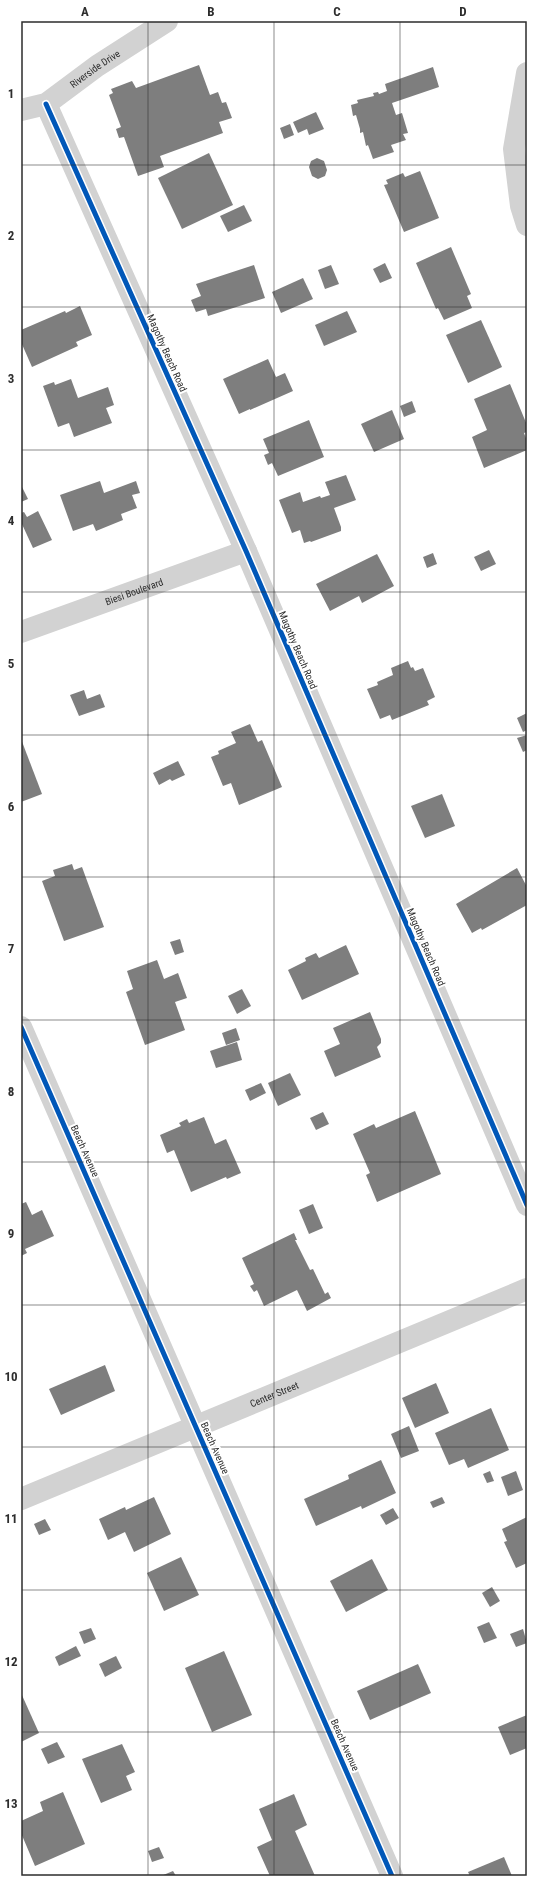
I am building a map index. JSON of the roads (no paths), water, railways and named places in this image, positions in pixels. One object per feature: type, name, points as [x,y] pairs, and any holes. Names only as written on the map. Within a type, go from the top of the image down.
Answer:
[{"type":"street","name":"Riverside Drive","points":[[21,110],[46,104],[97,66],[167,21]]},
{"type":"street","points":[[527,73],[514,148],[522,206],[527,225]]},
{"type":"street","name":"Magothy Beach Road","points":[[46,104],[246,551],[527,1205]]},
{"type":"street","name":"Biesi Boulevard","points":[[21,632],[246,551]]},
{"type":"street","name":"Beach Avenue","points":[[21,1027],[392,1876]]},
{"type":"street","name":"Center Street","points":[[21,1499],[196,1428],[527,1289]]}]
